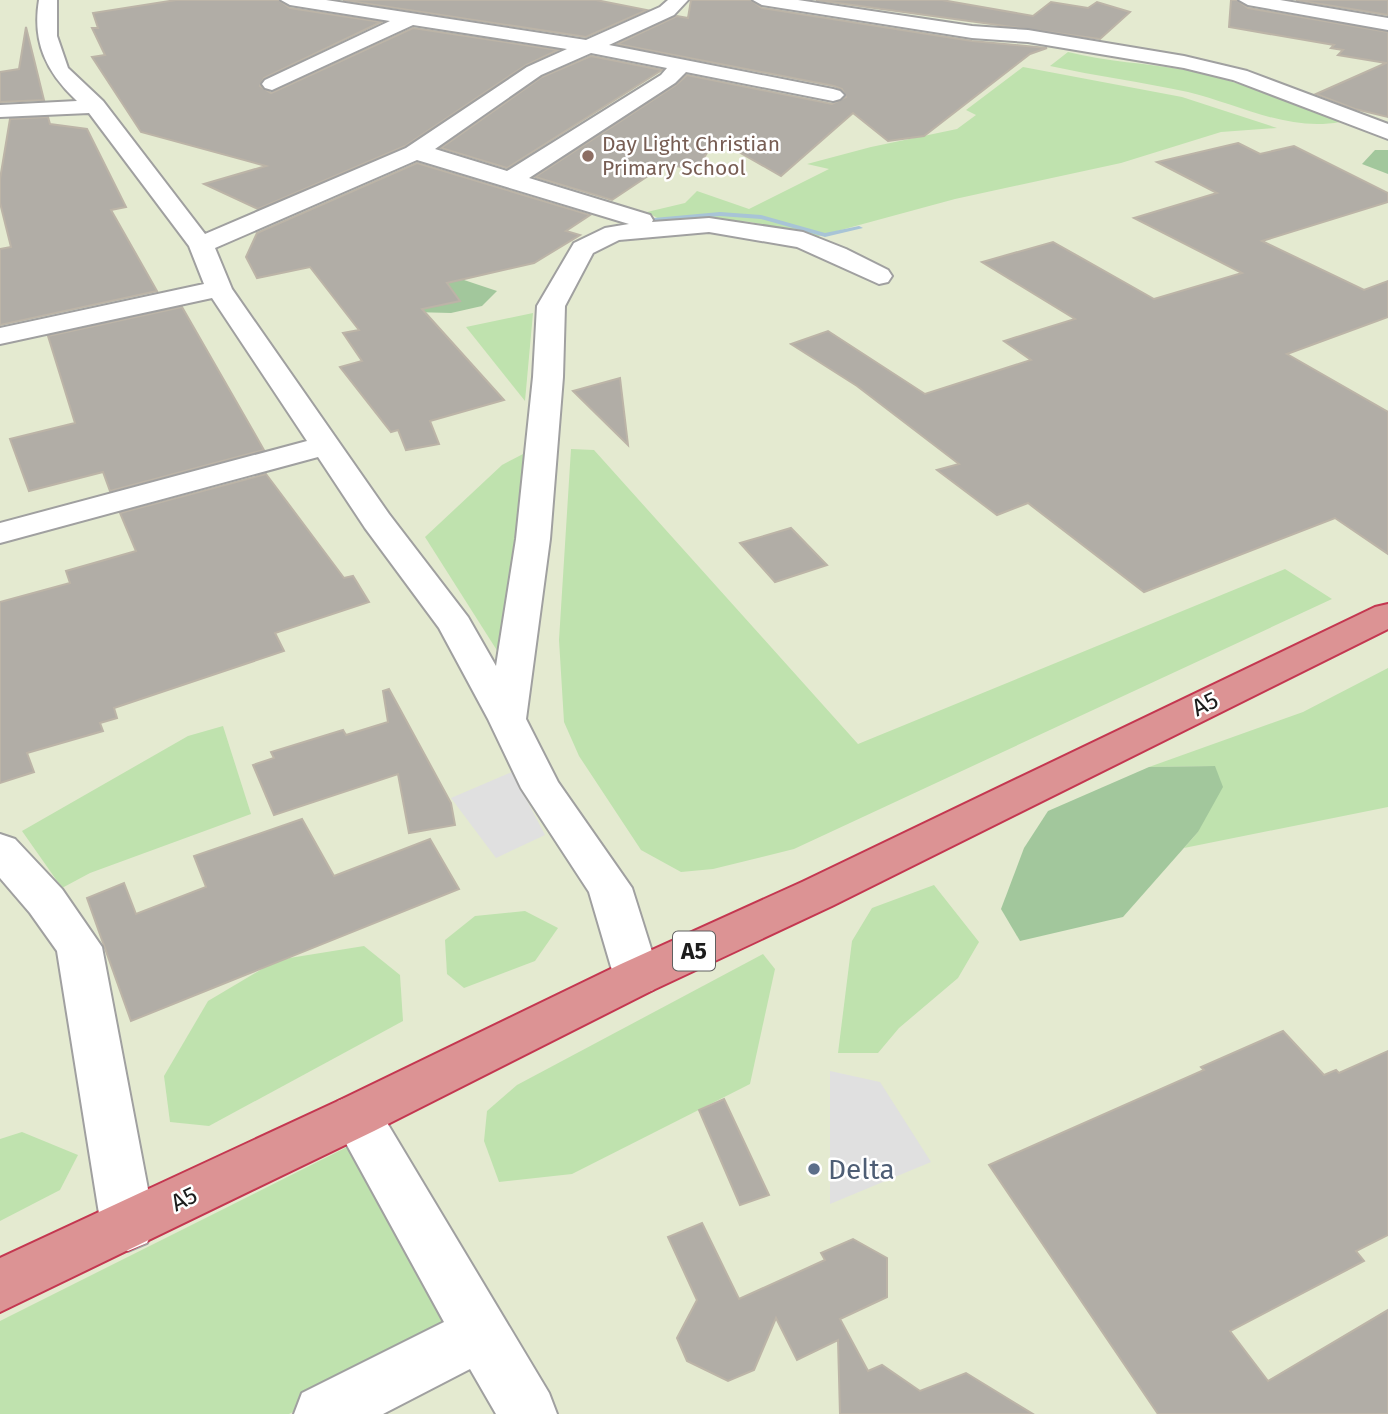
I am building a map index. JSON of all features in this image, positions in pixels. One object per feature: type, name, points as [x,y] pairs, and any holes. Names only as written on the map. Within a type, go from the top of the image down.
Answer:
[{"type":"highway","name":"A5","points":[[0,1286],[356,1116],[637,977],[817,894],[1388,615]]},
{"type":"street","points":[[48,0],[46,12],[49,44],[59,70],[96,106],[201,246],[219,289],[377,521],[455,625],[507,719],[541,788],[610,888],[637,977]]},
{"type":"street","points":[[290,0],[586,46],[834,95]]},
{"type":"street","points":[[201,246],[414,153],[534,71],[667,11],[679,0]]},
{"type":"street","points":[[762,0],[972,32],[1028,36],[1184,62],[1240,75],[1388,132]]},
{"type":"street","points":[[1248,0],[1388,23]]},
{"type":"street","points":[[272,84],[408,20]]},
{"type":"street","points":[[509,180],[668,79],[681,65]]},
{"type":"street","points":[[0,111],[96,106]]},
{"type":"street","points":[[414,153],[430,155],[641,220]]},
{"type":"street","points":[[507,719],[533,539],[548,377],[551,306],[583,248],[614,233],[709,225],[803,240],[879,276]]},
{"type":"street","points":[[0,336],[219,289]]},
{"type":"street","points":[[0,533],[326,445]]},
{"type":"street","points":[[0,850],[46,901],[79,947],[128,1226]]},
{"type":"street","points":[[356,1116],[528,1414]]},
{"type":"street","points":[[323,1414],[481,1333]]},
{"type":"green space","points":[[0,0],[1388,0],[1388,1414],[0,1414]]},
{"type":"green space","points":[[1068,52],[1205,74],[1264,92],[1340,122],[1321,124],[1282,120],[1188,92],[1050,66]]},
{"type":"green space","points":[[1023,67],[1182,97],[1277,128],[1221,132],[1121,163],[955,199],[815,237],[751,222],[720,220],[666,223],[647,212],[685,203],[697,191],[749,209],[829,169],[807,164],[957,129],[976,115],[966,110]]},
{"type":"green space","points":[[1375,150],[1388,150],[1388,174],[1362,164]]},
{"type":"green space","points":[[458,278],[497,291],[482,306],[451,313],[413,312],[430,279]]},
{"type":"green space","points":[[533,313],[525,401],[466,327]]},
{"type":"green space","points":[[571,449],[594,450],[858,744],[1285,569],[1332,599],[794,849],[713,869],[681,872],[641,850],[579,756],[564,722],[559,640]]},
{"type":"green space","points":[[525,453],[515,679],[425,537],[502,465]]},
{"type":"green space","points":[[1388,668],[1388,807],[1184,848],[1198,832],[1215,766],[1149,767],[1303,712]]},
{"type":"green space","points":[[223,726],[251,814],[90,873],[62,888],[22,831],[188,736]]},
{"type":"green space","points":[[1215,766],[1223,787],[1198,832],[1123,917],[1020,941],[1001,909],[1024,848],[1048,811],[1149,767]]},
{"type":"green space","points":[[934,885],[979,942],[958,978],[899,1028],[878,1053],[838,1053],[852,941],[872,908]]},
{"type":"green space","points":[[525,911],[558,928],[535,961],[464,988],[447,974],[445,940],[475,916]]},
{"type":"green space","points":[[364,946],[400,975],[403,1021],[209,1126],[170,1122],[164,1076],[208,1001],[277,960]]},
{"type":"green space","points":[[763,954],[775,969],[750,1084],[572,1174],[499,1182],[484,1141],[487,1111],[517,1085]]},
{"type":"green space","points":[[22,1132],[78,1155],[60,1190],[0,1221],[0,1139]]},
{"type":"green space","points":[[351,1145],[457,1330],[289,1414],[0,1414],[0,1321]]},
{"type":"shaded area","points":[[512,772],[545,835],[496,858],[451,798]]},
{"type":"shaded area","points":[[830,1071],[880,1082],[931,1162],[830,1204]]},
{"type":"building","points":[[176,0],[279,0],[290,8],[381,22],[264,78],[260,86],[271,93],[413,28],[558,50],[526,65],[405,146],[258,209],[204,184],[266,166],[141,132],[92,57],[105,55],[92,28],[98,28],[93,13]]},
{"type":"building","points":[[343,0],[596,0],[647,10],[586,37]]},
{"type":"building","points":[[691,0],[751,0],[762,8],[972,41],[1047,48],[1030,54],[924,136],[888,141],[853,113],[781,176],[716,139],[696,170],[666,164],[612,200],[535,177],[676,85],[687,75],[832,104],[846,97],[842,89],[834,86],[617,44],[677,16],[688,18]]},
{"type":"building","points":[[816,0],[942,0],[1033,16],[1051,2],[1088,8],[1097,2],[1130,12],[1100,39]]},
{"type":"building","points":[[1231,0],[1237,0],[1248,8],[1388,32],[1388,117],[1355,109],[1316,94],[1386,63],[1338,55],[1343,50],[1331,48],[1334,45],[1229,27]]},
{"type":"building","points":[[1296,0],[1388,0],[1388,15]]},
{"type":"building","points":[[26,27],[44,100],[0,102],[0,72],[19,69]]},
{"type":"building","points":[[591,56],[662,70],[507,168],[441,148],[542,77]]},
{"type":"building","points":[[48,117],[50,124],[87,129],[126,207],[111,210],[157,291],[0,325],[0,249],[11,247],[0,203],[0,179],[10,119]]},
{"type":"building","points":[[1238,143],[1260,154],[1294,146],[1388,193],[1388,202],[1262,241],[1364,290],[1388,281],[1388,317],[1287,354],[1388,412],[1388,554],[1335,518],[1144,592],[1028,503],[997,515],[937,470],[959,464],[857,386],[791,344],[828,331],[925,394],[1031,360],[1004,341],[1075,319],[982,262],[1053,242],[1154,299],[1242,273],[1134,218],[1217,193],[1157,162]]},
{"type":"building","points":[[417,163],[590,215],[566,231],[580,235],[534,263],[447,283],[460,301],[422,309],[504,400],[430,421],[439,444],[406,450],[398,430],[391,432],[340,367],[362,361],[343,333],[359,330],[310,267],[257,278],[246,257],[257,233]]},
{"type":"building","points":[[182,307],[264,450],[110,491],[103,472],[29,491],[10,439],[75,423],[48,336]]},
{"type":"building","points":[[620,378],[628,445],[573,391]]},
{"type":"building","points":[[266,474],[344,578],[353,576],[369,602],[275,633],[284,651],[114,708],[117,718],[100,723],[103,731],[27,753],[34,772],[0,783],[0,602],[70,583],[66,571],[136,551],[120,513]]},
{"type":"building","points":[[791,528],[827,565],[775,582],[740,543]]},
{"type":"building","points":[[389,689],[451,803],[455,825],[409,833],[398,774],[274,815],[253,765],[274,758],[271,752],[343,730],[346,735],[388,722],[383,691]]},
{"type":"building","points":[[302,819],[334,876],[430,839],[459,889],[131,1021],[87,898],[124,883],[136,914],[206,887],[194,856]]},
{"type":"building","points":[[1283,1031],[1324,1075],[1336,1070],[1339,1073],[1388,1051],[1388,1235],[1356,1251],[1364,1261],[1230,1331],[1268,1381],[1388,1310],[1388,1414],[1158,1414],[989,1165],[1204,1070],[1201,1067]]},
{"type":"building","points":[[724,1099],[769,1195],[740,1205],[699,1110]]},
{"type":"building","points":[[702,1223],[739,1299],[825,1260],[821,1253],[853,1239],[887,1258],[887,1297],[840,1319],[868,1371],[882,1365],[920,1391],[966,1373],[1033,1414],[840,1414],[838,1340],[797,1360],[776,1318],[754,1370],[728,1381],[687,1361],[677,1338],[697,1300],[668,1237]]},
{"type":"waterway","points":[[609,230],[632,222],[720,214],[761,217],[825,235],[859,228]]},
{"type":"place","name":"Day Light Christian Primary School","points":[[588,156]]},
{"type":"place","name":"Delta","points":[[814,1169]]}]
